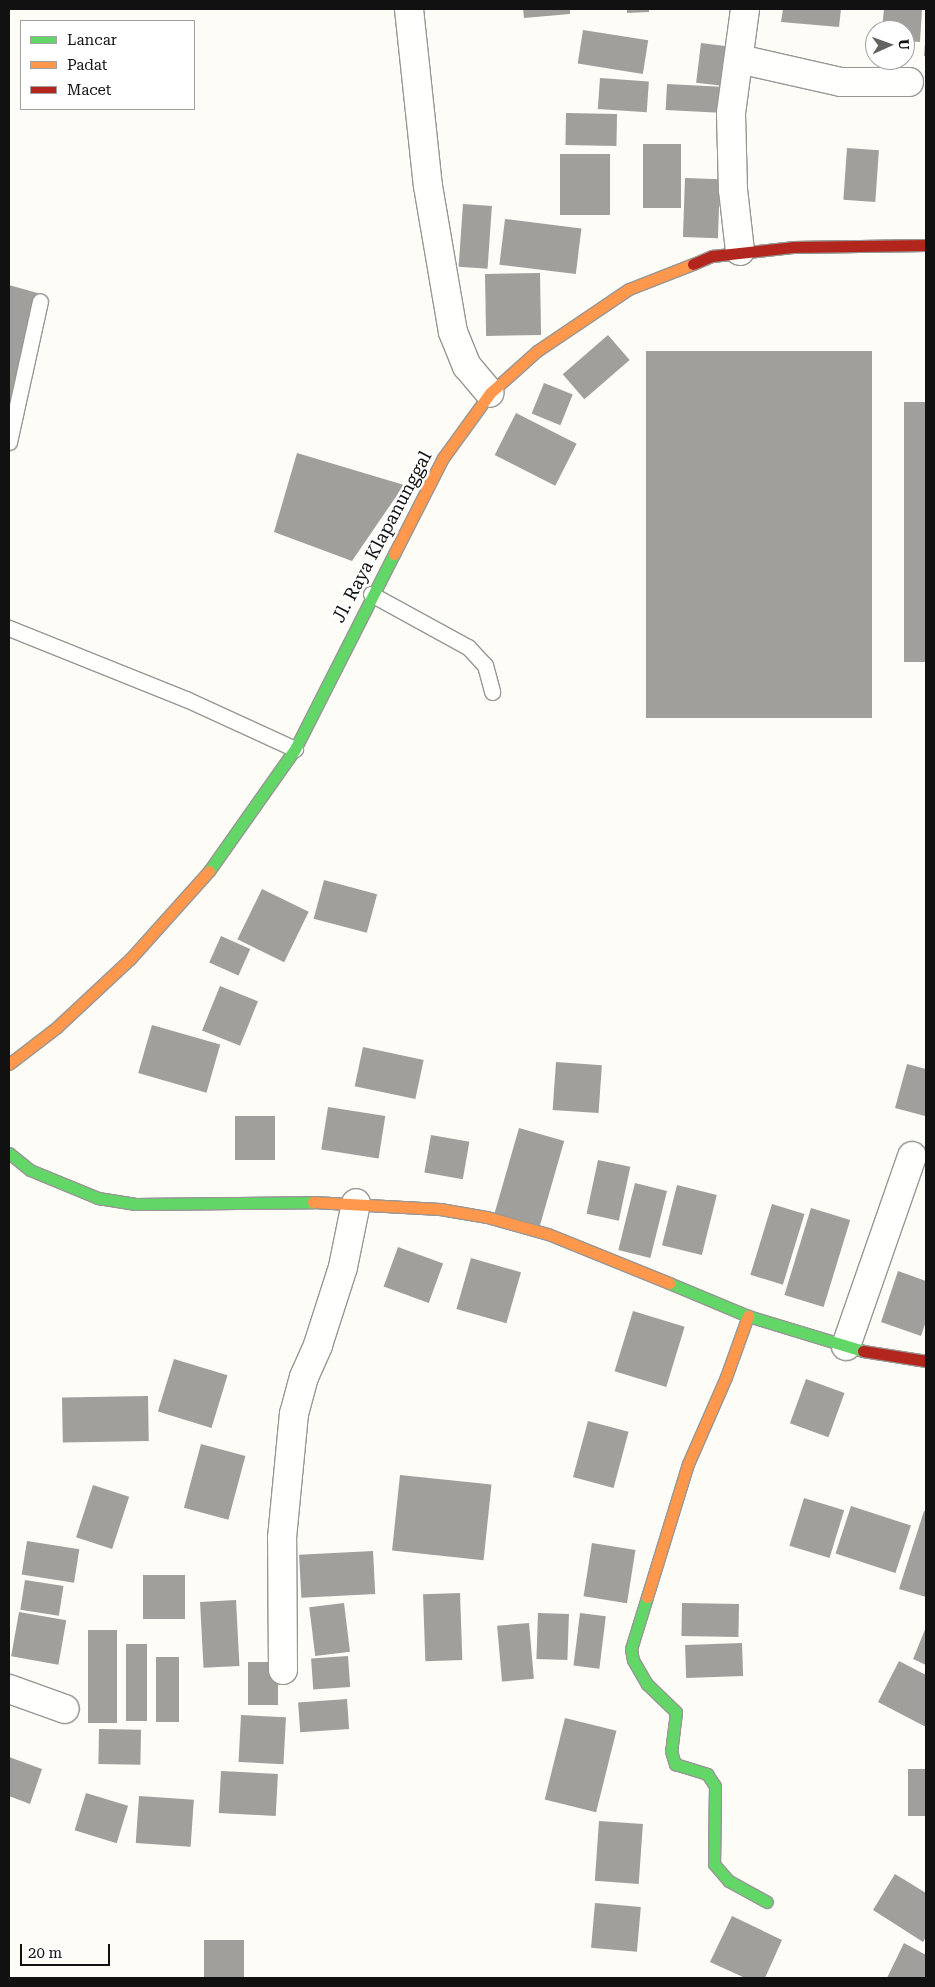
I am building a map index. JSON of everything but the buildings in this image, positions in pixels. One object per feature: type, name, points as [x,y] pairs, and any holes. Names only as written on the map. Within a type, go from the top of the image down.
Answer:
[{"type":"street","points":[[409,9],[428,186],[453,332],[467,366],[490,393]]},
{"type":"street","points":[[740,251],[733,190],[731,113],[745,9]]},
{"type":"street","points":[[739,59],[841,82],[908,82]]},
{"type":"street","name":"Jl. Raya Klapanunggal","points":[[9,1064],[57,1027],[130,959],[186,898],[295,749],[372,594],[443,458],[490,393],[537,351],[629,289],[712,256],[740,251],[926,244]]},
{"type":"street","points":[[9,1153],[30,1170],[98,1198],[178,1206],[356,1203],[440,1209],[496,1219],[556,1238],[748,1316],[846,1346],[904,1360],[926,1361]]},
{"type":"street","points":[[846,1346],[912,1156]]},
{"type":"street","points":[[283,1670],[282,1538],[294,1414],[304,1377],[318,1345],[343,1267],[356,1203]]},
{"type":"street","points":[[748,1316],[726,1378],[688,1464],[631,1649],[633,1660],[647,1684],[676,1712],[671,1751],[675,1764],[707,1774],[715,1786],[714,1864],[729,1881],[767,1902]]},
{"type":"street","points":[[9,1689],[65,1709]]},
{"type":"lane","points":[[9,442],[40,301]]},
{"type":"lane","points":[[372,594],[468,647],[485,665],[492,692]]},
{"type":"lane","points":[[9,628],[186,699],[295,749]]},
{"type":"traffic: fast","points":[[209,871],[295,749],[394,554]]},
{"type":"traffic: fast","points":[[9,1153],[30,1170],[98,1198],[136,1204],[313,1202]]},
{"type":"traffic: fast","points":[[669,1283],[748,1316],[863,1351]]},
{"type":"traffic: fast","points":[[647,1597],[631,1649],[633,1660],[647,1684],[676,1712],[671,1751],[675,1764],[707,1774],[715,1786],[714,1864],[729,1881],[767,1902]]},
{"type":"traffic: slow","points":[[394,554],[443,458],[490,393],[537,351],[629,289],[693,264]]},
{"type":"traffic: slow","points":[[9,1064],[57,1027],[130,959],[209,871]]},
{"type":"traffic: slow","points":[[313,1202],[440,1209],[487,1217],[548,1234],[669,1283]]},
{"type":"traffic: slow","points":[[647,1597],[688,1464],[726,1377],[748,1316]]},
{"type":"traffic: jam","points":[[693,264],[712,256],[793,247],[926,245]]},
{"type":"traffic: jam","points":[[863,1351],[926,1361]]}]
